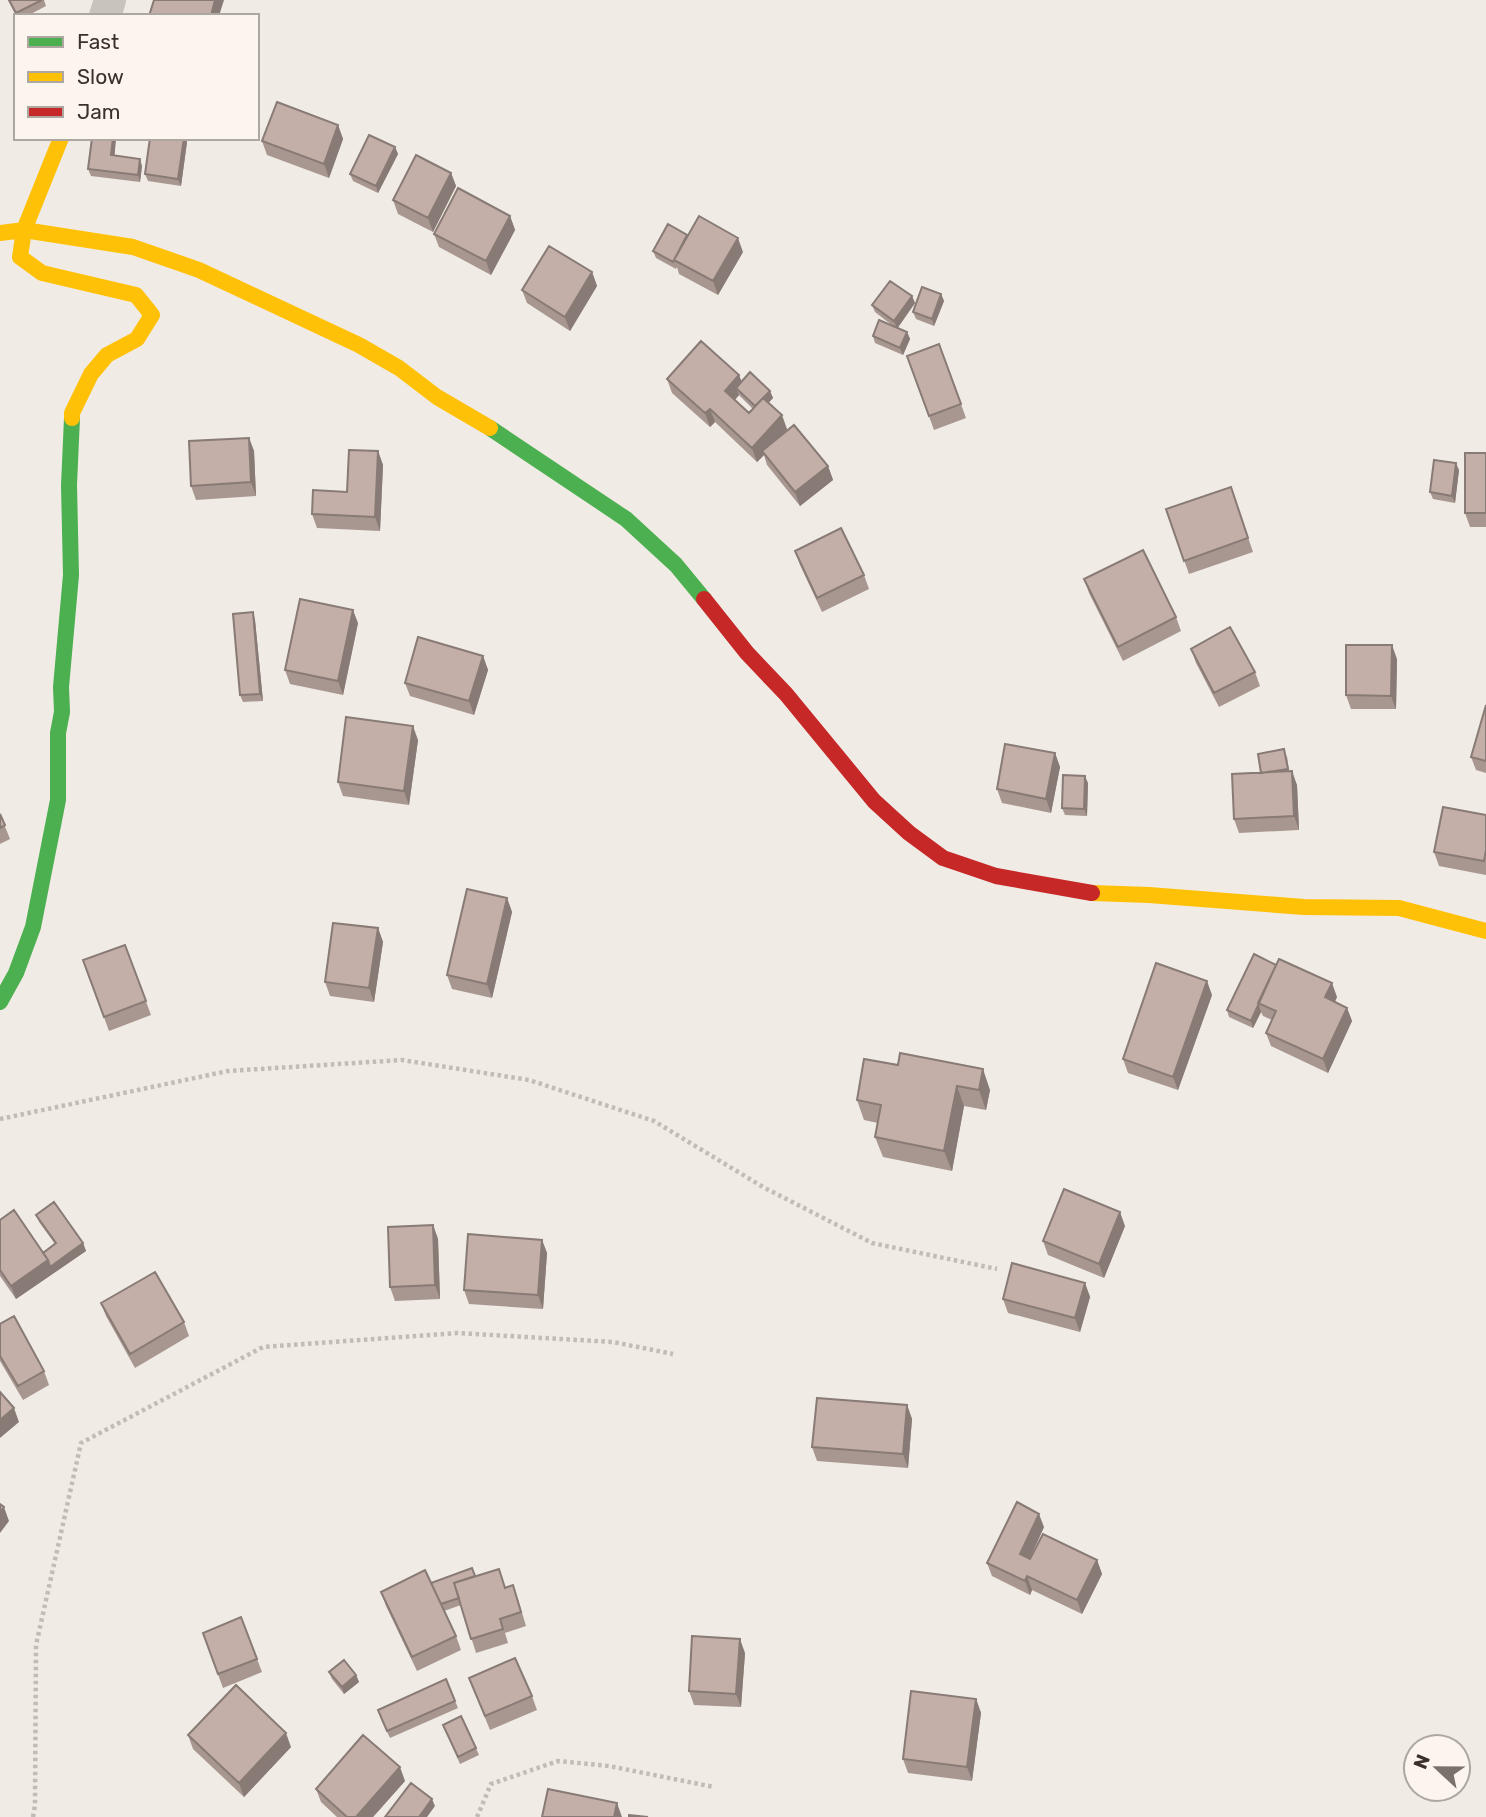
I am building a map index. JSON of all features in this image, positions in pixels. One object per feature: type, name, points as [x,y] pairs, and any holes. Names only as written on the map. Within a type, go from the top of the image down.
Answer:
[{"type":"main road","points":[[0,1002],[16,973],[33,927],[58,800],[58,733],[71,575],[69,485],[72,413],[91,374],[107,355],[137,339],[152,316],[136,295],[42,274],[20,257],[24,230],[60,140]]},
{"type":"main road","points":[[0,233],[24,230],[133,247],[199,270],[359,345],[399,368],[437,397],[515,443],[626,519],[676,565],[747,653],[786,694],[874,801],[909,833],[943,858],[996,876],[1096,894],[1149,895],[1304,907],[1399,908],[1486,931]]},
{"type":"path","points":[[0,1119],[228,1070],[402,1060],[529,1080],[654,1121],[763,1187],[872,1243],[997,1269]]},
{"type":"path","points":[[33,1817],[36,1645],[81,1443],[263,1347],[457,1333],[613,1342],[673,1354]]},
{"type":"path","points":[[477,1817],[491,1784],[558,1761],[609,1766],[714,1787]]},
{"type":"building","points":[[9,0],[42,0],[16,13]]},
{"type":"building","points":[[154,0],[215,0],[212,14],[150,14]]},
{"type":"building","points":[[277,102],[338,125],[324,164],[262,141]]},
{"type":"building","points":[[369,135],[395,147],[376,186],[350,174]]},
{"type":"building","points":[[92,140],[113,140],[111,155],[140,159],[138,175],[88,169]]},
{"type":"building","points":[[150,140],[184,140],[178,179],[145,174]]},
{"type":"building","points":[[416,155],[451,173],[428,218],[393,200]]},
{"type":"building","points":[[458,188],[510,216],[486,261],[434,234]]},
{"type":"building","points":[[699,216],[738,238],[713,281],[674,260]]},
{"type":"building","points":[[668,224],[687,235],[673,262],[653,251]]},
{"type":"building","points":[[549,246],[592,272],[565,317],[522,290]]},
{"type":"building","points":[[890,281],[912,296],[894,321],[872,305]]},
{"type":"building","points":[[922,287],[941,294],[932,319],[913,312]]},
{"type":"building","points":[[879,320],[907,332],[900,348],[873,336]]},
{"type":"building","points":[[701,341],[739,375],[725,391],[749,413],[763,398],[782,415],[752,448],[710,409],[705,413],[667,379]]},
{"type":"building","points":[[939,344],[961,404],[929,416],[907,356]]},
{"type":"building","points":[[750,372],[770,391],[755,406],[736,388]]},
{"type":"building","points":[[794,425],[828,466],[795,492],[762,451]]},
{"type":"building","points":[[249,438],[251,482],[191,486],[189,441]]},
{"type":"building","points":[[349,450],[378,451],[375,517],[312,514],[313,490],[347,492]]},
{"type":"building","points":[[1465,453],[1486,453],[1486,513],[1465,513]]},
{"type":"building","points":[[1434,460],[1456,463],[1452,496],[1430,492]]},
{"type":"building","points":[[1231,487],[1248,538],[1184,561],[1166,509]]},
{"type":"building","points":[[841,528],[864,575],[817,598],[795,551]]},
{"type":"building","points":[[1143,550],[1176,617],[1118,647],[1084,579]]},
{"type":"building","points":[[300,599],[353,610],[338,681],[285,670]]},
{"type":"building","points":[[253,612],[260,694],[240,695],[233,614]]},
{"type":"building","points":[[1230,627],[1255,672],[1214,693],[1191,649]]},
{"type":"building","points":[[418,637],[483,656],[469,701],[405,683]]},
{"type":"building","points":[[1346,645],[1392,645],[1391,696],[1346,695]]},
{"type":"building","points":[[1486,705],[1486,761],[1471,757]]},
{"type":"building","points":[[346,717],[413,726],[404,791],[338,782]]},
{"type":"building","points":[[1005,744],[1055,753],[1046,799],[997,789]]},
{"type":"building","points":[[1284,749],[1288,769],[1261,773],[1258,754]]},
{"type":"building","points":[[1292,771],[1294,816],[1234,819],[1232,774]]},
{"type":"building","points":[[1063,775],[1085,776],[1084,809],[1062,808]]},
{"type":"building","points":[[1443,807],[1486,815],[1484,861],[1434,852]]},
{"type":"building","points":[[0,814],[5,825],[0,828]]},
{"type":"building","points":[[467,889],[507,898],[487,984],[447,975]]},
{"type":"building","points":[[333,923],[378,928],[369,988],[325,982]]},
{"type":"building","points":[[125,945],[146,1001],[104,1017],[83,960]]},
{"type":"building","points":[[1254,954],[1276,965],[1251,1021],[1227,1010]]},
{"type":"building","points":[[1279,959],[1332,983],[1325,997],[1347,1008],[1323,1059],[1266,1033],[1276,1011],[1258,1003]]},
{"type":"building","points":[[1156,963],[1207,981],[1173,1077],[1123,1059]]},
{"type":"building","points":[[900,1053],[983,1069],[979,1090],[957,1086],[944,1151],[875,1137],[881,1105],[857,1100],[864,1059],[898,1065]]},
{"type":"building","points":[[1064,1189],[1120,1212],[1099,1264],[1043,1241]]},
{"type":"building","points":[[54,1202],[83,1243],[50,1267],[43,1253],[56,1243],[36,1215]]},
{"type":"building","points":[[14,1210],[48,1260],[11,1286],[0,1270],[0,1220]]},
{"type":"building","points":[[433,1225],[435,1285],[390,1287],[388,1227]]},
{"type":"building","points":[[468,1234],[542,1240],[538,1295],[464,1290]]},
{"type":"building","points":[[1012,1263],[1085,1283],[1075,1318],[1003,1299]]},
{"type":"building","points":[[155,1272],[184,1322],[130,1354],[101,1303]]},
{"type":"building","points":[[14,1316],[44,1371],[18,1386],[0,1356],[0,1324]]},
{"type":"building","points":[[0,1392],[14,1408],[0,1420]]},
{"type":"building","points":[[817,1398],[907,1405],[903,1454],[812,1447]]},
{"type":"building","points":[[1017,1502],[1039,1514],[1020,1554],[1030,1559],[1043,1534],[1097,1560],[1077,1600],[1027,1576],[1025,1581],[987,1563]]},
{"type":"building","points":[[472,1568],[475,1576],[454,1583],[459,1598],[441,1604],[431,1583]]},
{"type":"building","points":[[499,1569],[505,1588],[513,1585],[521,1612],[500,1619],[503,1629],[471,1639],[454,1583]]},
{"type":"building","points":[[425,1570],[456,1636],[412,1657],[381,1592]]},
{"type":"building","points":[[241,1617],[257,1659],[218,1674],[203,1633]]},
{"type":"building","points":[[692,1636],[740,1639],[736,1694],[689,1691]]},
{"type":"building","points":[[515,1658],[532,1696],[485,1716],[469,1678]]},
{"type":"building","points":[[344,1660],[356,1675],[342,1687],[329,1672]]},
{"type":"building","points":[[446,1679],[455,1701],[387,1731],[378,1710]]},
{"type":"building","points":[[236,1685],[286,1733],[239,1783],[188,1735]]},
{"type":"building","points":[[911,1691],[976,1699],[967,1767],[903,1759]]},
{"type":"building","points":[[461,1716],[476,1748],[458,1757],[443,1725]]},
{"type":"building","points":[[363,1735],[400,1767],[356,1817],[347,1817],[316,1789]]},
{"type":"building","points":[[411,1783],[432,1799],[419,1817],[385,1817]]},
{"type":"building","points":[[548,1789],[617,1803],[614,1817],[542,1817]]},
{"type":"traffic: fast","points":[[0,1002],[16,973],[33,927],[58,800],[58,733],[62,712],[61,687],[71,575],[69,485],[72,418]]},
{"type":"traffic: fast","points":[[490,428],[626,519],[676,565],[704,599]]},
{"type":"traffic: slow","points":[[60,140],[24,230],[20,257],[42,273],[136,295],[152,315],[137,339],[107,355],[91,374],[72,418]]},
{"type":"traffic: slow","points":[[0,233],[24,230],[133,247],[199,270],[359,345],[399,368],[437,397],[490,428]]},
{"type":"traffic: slow","points":[[1092,893],[1304,907],[1399,908],[1486,931]]},
{"type":"traffic: jam","points":[[704,599],[874,801],[909,833],[943,858],[996,876],[1092,893]]}]
